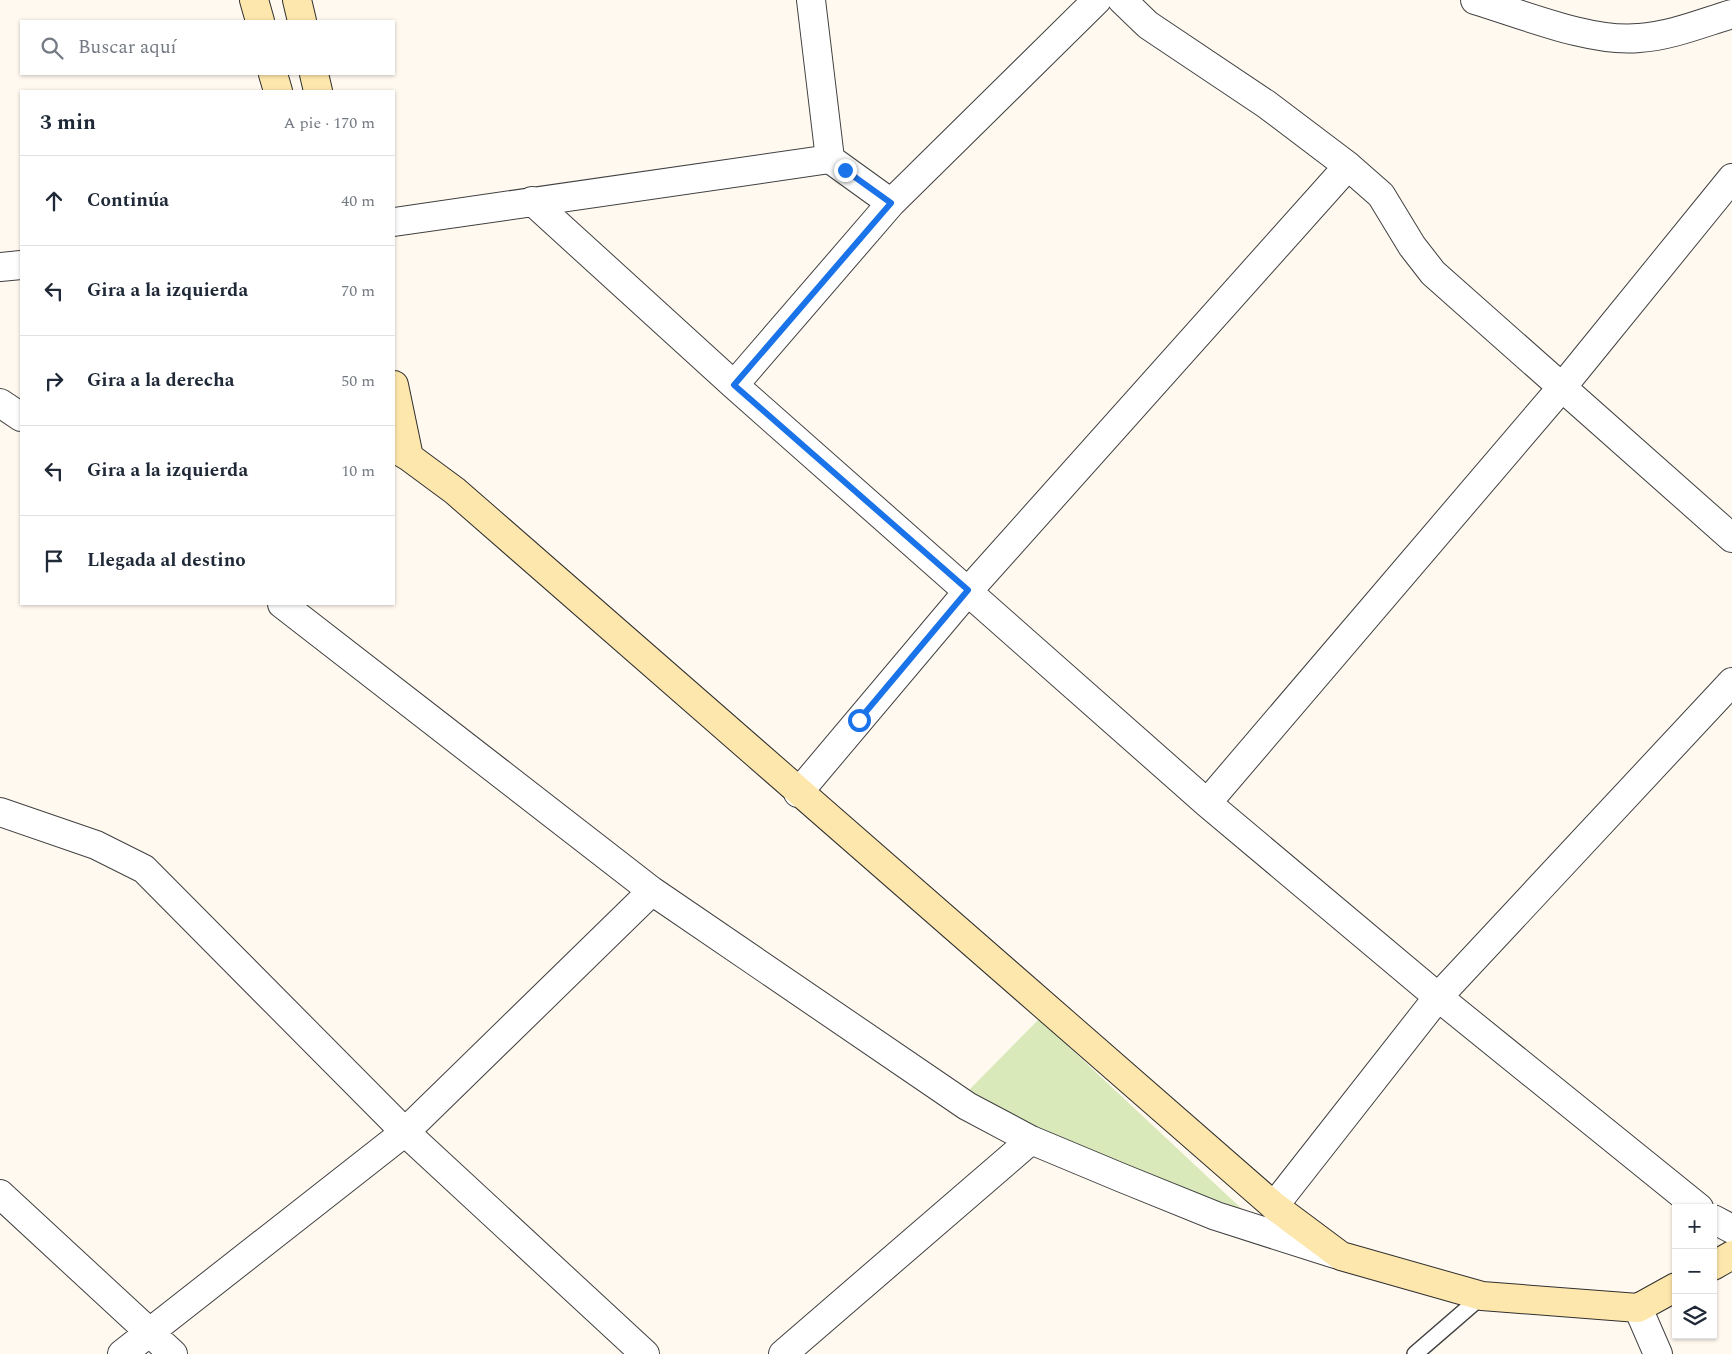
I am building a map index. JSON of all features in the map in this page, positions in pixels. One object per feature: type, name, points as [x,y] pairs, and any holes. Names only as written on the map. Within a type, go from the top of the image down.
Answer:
[{"type":"street","points":[[254,0],[260,20]]},
{"type":"street","points":[[297,0],[302,20]]},
{"type":"street","points":[[811,0],[830,159]]},
{"type":"street","points":[[734,385],[891,203],[1096,0]]},
{"type":"street","points":[[1122,0],[1148,26],[1266,104],[1348,166],[1380,195],[1412,246],[1434,273],[1732,538]]},
{"type":"street","points":[[1475,0],[1570,29],[1614,38],[1639,38],[1669,32],[1732,14]]},
{"type":"street","points":[[273,75],[278,90]]},
{"type":"street","points":[[314,75],[318,90]]},
{"type":"street","points":[[395,222],[830,159],[891,203]]},
{"type":"street","points":[[798,792],[968,590],[1348,166]]},
{"type":"street","points":[[1208,803],[1563,386],[1732,178]]},
{"type":"street","points":[[532,201],[734,385],[1208,803],[1438,997],[1694,1204]]},
{"type":"street","points":[[0,267],[20,265]]},
{"type":"street","points":[[395,399],[399,455],[455,491],[1274,1206],[1341,1256]]},
{"type":"street","points":[[0,403],[20,415]]},
{"type":"street","points":[[283,605],[652,891],[967,1106],[1032,1140],[1216,1216],[1341,1256],[1482,1296],[1638,1308],[1672,1289]]},
{"type":"street","points":[[1274,1206],[1438,997],[1732,682]]},
{"type":"street","points":[[0,812],[96,845],[144,869],[405,1132],[646,1354]]},
{"type":"street","points":[[122,1354],[405,1132],[652,891]]},
{"type":"street","points":[[784,1354],[1032,1140]]},
{"type":"street","points":[[0,1194],[149,1334],[173,1354]]},
{"type":"street","points":[[1717,1221],[1732,1229]]},
{"type":"street","points":[[1717,1264],[1732,1256]]},
{"type":"street","points":[[1638,1308],[1658,1354]]},
{"type":"lane","points":[[1415,1354],[1482,1296]]},
{"type":"green space","points":[[1039,1019],[1243,1210],[1056,1140],[968,1091]]},
{"type":"route","points":[[845,170],[891,203],[734,385],[968,590],[859,720]]}]
